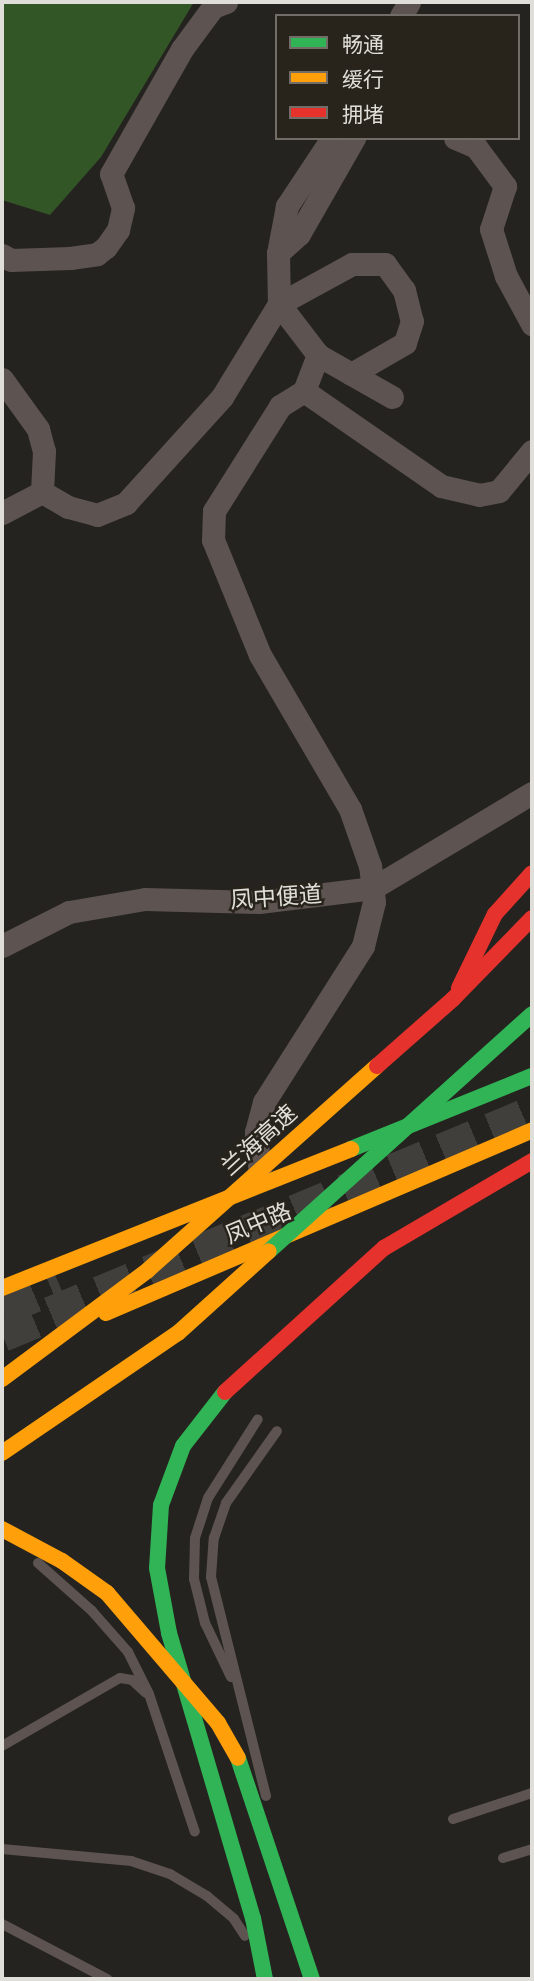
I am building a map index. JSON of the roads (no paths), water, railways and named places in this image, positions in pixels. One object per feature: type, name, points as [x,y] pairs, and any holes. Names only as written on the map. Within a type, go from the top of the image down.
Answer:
[{"type":"main road","points":[[453,999],[495,914],[532,873]]},
{"type":"main road","name":"兰海高速","points":[[2,1379],[148,1270],[453,999],[532,918]]},
{"type":"main road","points":[[2,1453],[178,1333],[532,1014]]},
{"type":"main road","name":"凤中路","points":[[2,1288],[532,1076]]},
{"type":"main road","name":"凤中路","points":[[2,1358],[532,1130]]},
{"type":"main road","points":[[264,1972],[184,1684],[158,1568],[162,1505],[183,1446],[213,1404],[257,1360],[384,1248],[532,1161]]},
{"type":"main road","points":[[2,1529],[62,1560],[107,1593],[133,1618],[218,1723],[239,1759],[312,1979]]},
{"type":"street","points":[[2,255],[11,260],[70,258],[97,254],[106,247],[118,230],[123,208],[111,174],[183,49],[214,7],[226,2]]},
{"type":"street","points":[[331,140],[287,206],[278,253],[279,304],[318,355],[392,397]]},
{"type":"street","points":[[278,253],[299,234],[353,140]]},
{"type":"street","points":[[460,140],[476,147],[505,186],[491,229],[506,276],[532,324]]},
{"type":"street","points":[[42,492],[68,508],[97,515],[126,503],[222,397],[279,304],[352,264],[385,264],[404,290],[412,321],[405,342],[351,374]]},
{"type":"street","points":[[261,1184],[256,1132],[264,1102],[363,946],[374,902],[370,866],[350,809],[260,655],[213,540],[214,511],[280,406],[304,391],[318,355]]},
{"type":"street","points":[[2,379],[38,429],[44,451],[42,492]]},
{"type":"street","points":[[304,391],[441,486],[478,495],[499,491],[532,452]]},
{"type":"street","points":[[2,513],[42,492]]},
{"type":"street","name":"凤中便道","points":[[2,946],[69,912],[145,899],[259,902],[373,888],[532,793]]},
{"type":"lane","points":[[246,1708],[205,1623],[194,1579],[195,1538],[208,1498],[258,1419]]},
{"type":"lane","points":[[277,1431],[226,1503],[214,1538],[211,1577],[246,1708],[280,1881]]},
{"type":"lane","points":[[2,1529],[113,1633],[149,1694],[195,1832]]},
{"type":"lane","points":[[2,1746],[120,1678],[132,1680],[149,1694]]},
{"type":"lane","points":[[453,1819],[532,1793]]},
{"type":"lane","points":[[2,1849],[120,1860],[170,1874],[234,1919],[264,1972]]},
{"type":"lane","points":[[503,1858],[532,1849]]},
{"type":"lane","points":[[2,1924],[107,1979]]},
{"type":"tunnel","points":[[2,1334],[532,1113]]},
{"type":"tunnel","points":[[2,1308],[59,1284]]}]
